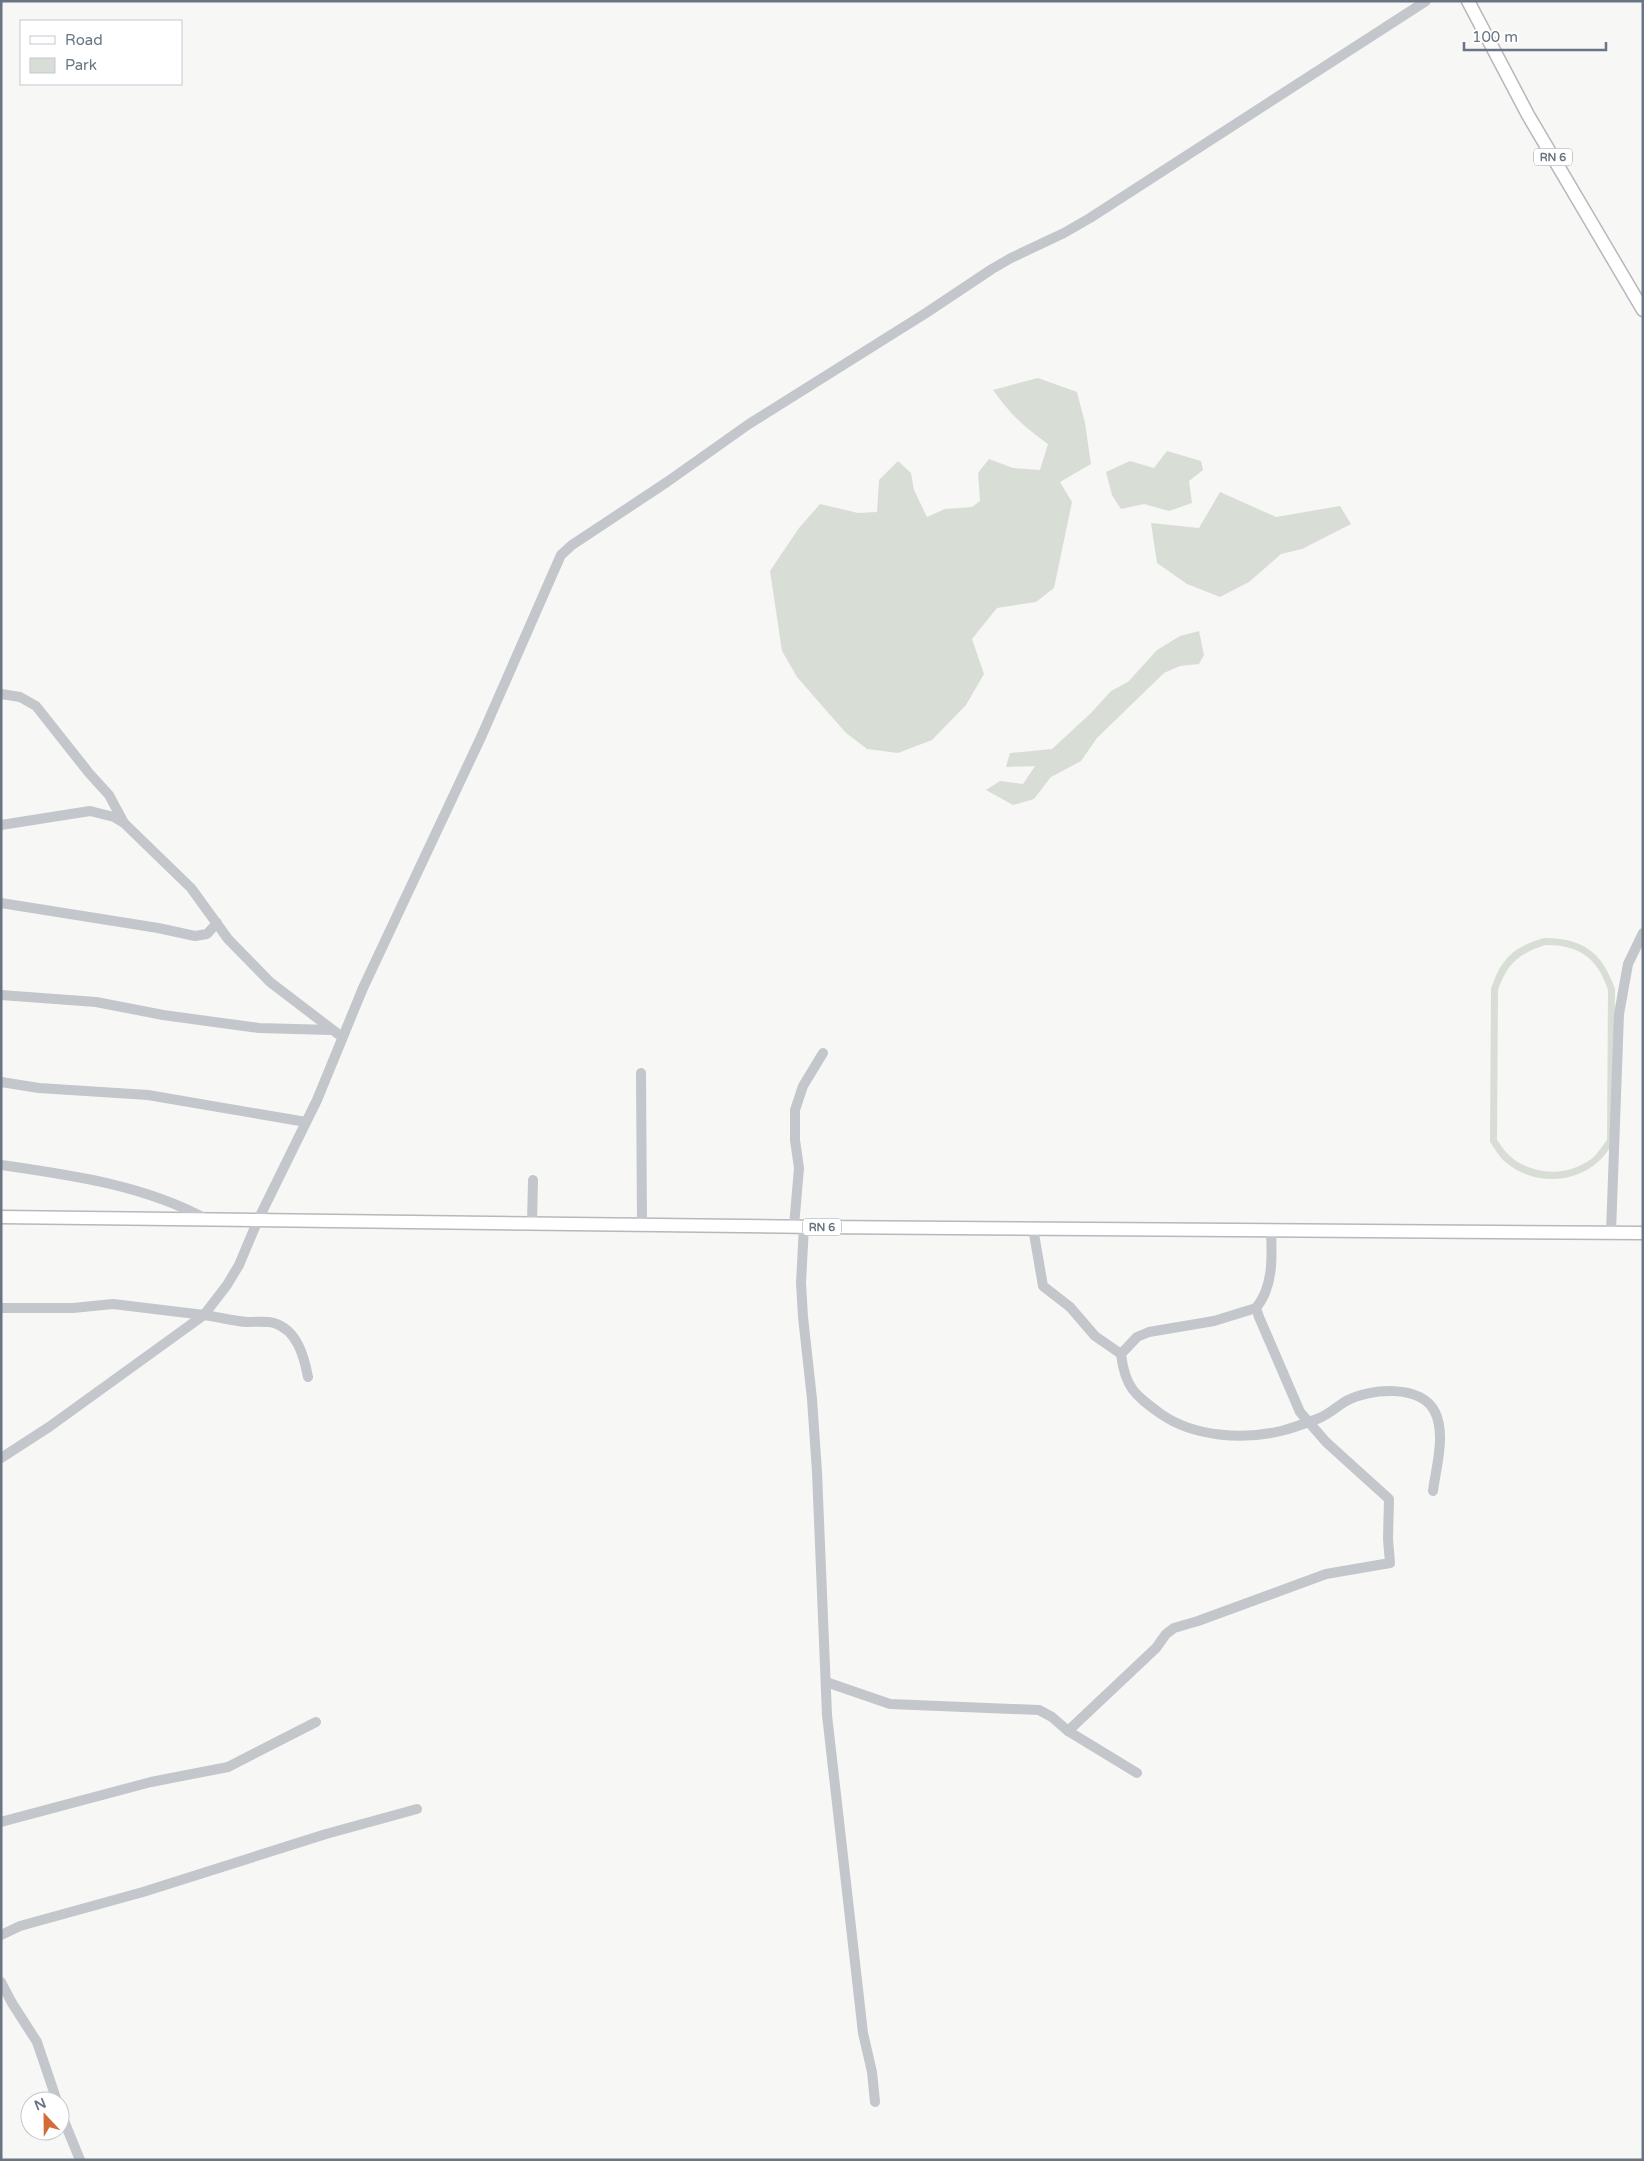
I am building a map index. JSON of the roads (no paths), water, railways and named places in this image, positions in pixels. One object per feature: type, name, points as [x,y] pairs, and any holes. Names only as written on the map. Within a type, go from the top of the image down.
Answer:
[{"type":"main road","name":"RN 6","points":[[1468,1],[1528,115],[1643,310]]},
{"type":"main road","name":"RN 6","points":[[1,1217],[1643,1233]]},
{"type":"street","points":[[1,1458],[49,1427],[204,1315],[231,1279],[317,1100],[363,988],[486,727],[561,555],[572,545],[765,413],[1005,262],[1090,218],[1426,1]]},
{"type":"street","points":[[1,694],[20,697],[36,706],[89,773],[109,795],[124,823]]},
{"type":"street","points":[[1,825],[90,811],[102,806],[109,795]]},
{"type":"street","points":[[90,811],[114,817],[124,823],[191,888],[228,939],[270,982],[342,1038]]},
{"type":"street","points":[[1,904],[158,928],[195,936],[207,934],[217,923]]},
{"type":"street","points":[[1610,1232],[1619,1014],[1628,964],[1643,933]]},
{"type":"street","points":[[1,995],[96,1002],[163,1015],[260,1028],[330,1030]]},
{"type":"street","points":[[823,1053],[803,1086],[796,1105],[795,1131],[799,1168],[801,1283],[812,1399],[829,1739],[863,2033],[872,2072],[876,2102]]},
{"type":"street","points":[[642,1073],[642,1224]]},
{"type":"street","points":[[1,1082],[39,1088],[148,1095],[306,1122]]},
{"type":"street","points":[[1,1165],[96,1180],[186,1209],[206,1220]]},
{"type":"street","points":[[532,1223],[533,1180]]},
{"type":"street","points":[[1033,1228],[1043,1286],[1070,1307],[1095,1336],[1121,1354],[1130,1387],[1175,1424],[1188,1429],[1242,1435],[1282,1430],[1324,1416],[1347,1400],[1376,1392],[1393,1391],[1418,1395],[1435,1412],[1439,1424],[1440,1442],[1433,1491]]},
{"type":"street","points":[[1121,1354],[1138,1337],[1149,1332],[1214,1321],[1256,1308],[1263,1299],[1270,1273],[1271,1230]]},
{"type":"street","points":[[1,1308],[73,1308],[113,1304],[233,1320],[274,1323],[286,1329],[294,1337],[305,1361],[308,1377]]},
{"type":"street","points":[[1068,1730],[1150,1654],[1166,1634],[1174,1628],[1326,1574],[1390,1563],[1388,1539],[1389,1499],[1326,1442],[1300,1412],[1285,1381],[1256,1308]]},
{"type":"street","points":[[826,1682],[890,1704],[1039,1710],[1137,1772]]},
{"type":"street","points":[[1,1822],[151,1782],[228,1767],[316,1722]]},
{"type":"street","points":[[1,1935],[20,1926],[143,1892],[326,1834],[417,1809]]},
{"type":"street","points":[[1,1982],[37,2042],[54,2091]]},
{"type":"street","points":[[70,2136],[80,2160]]}]
